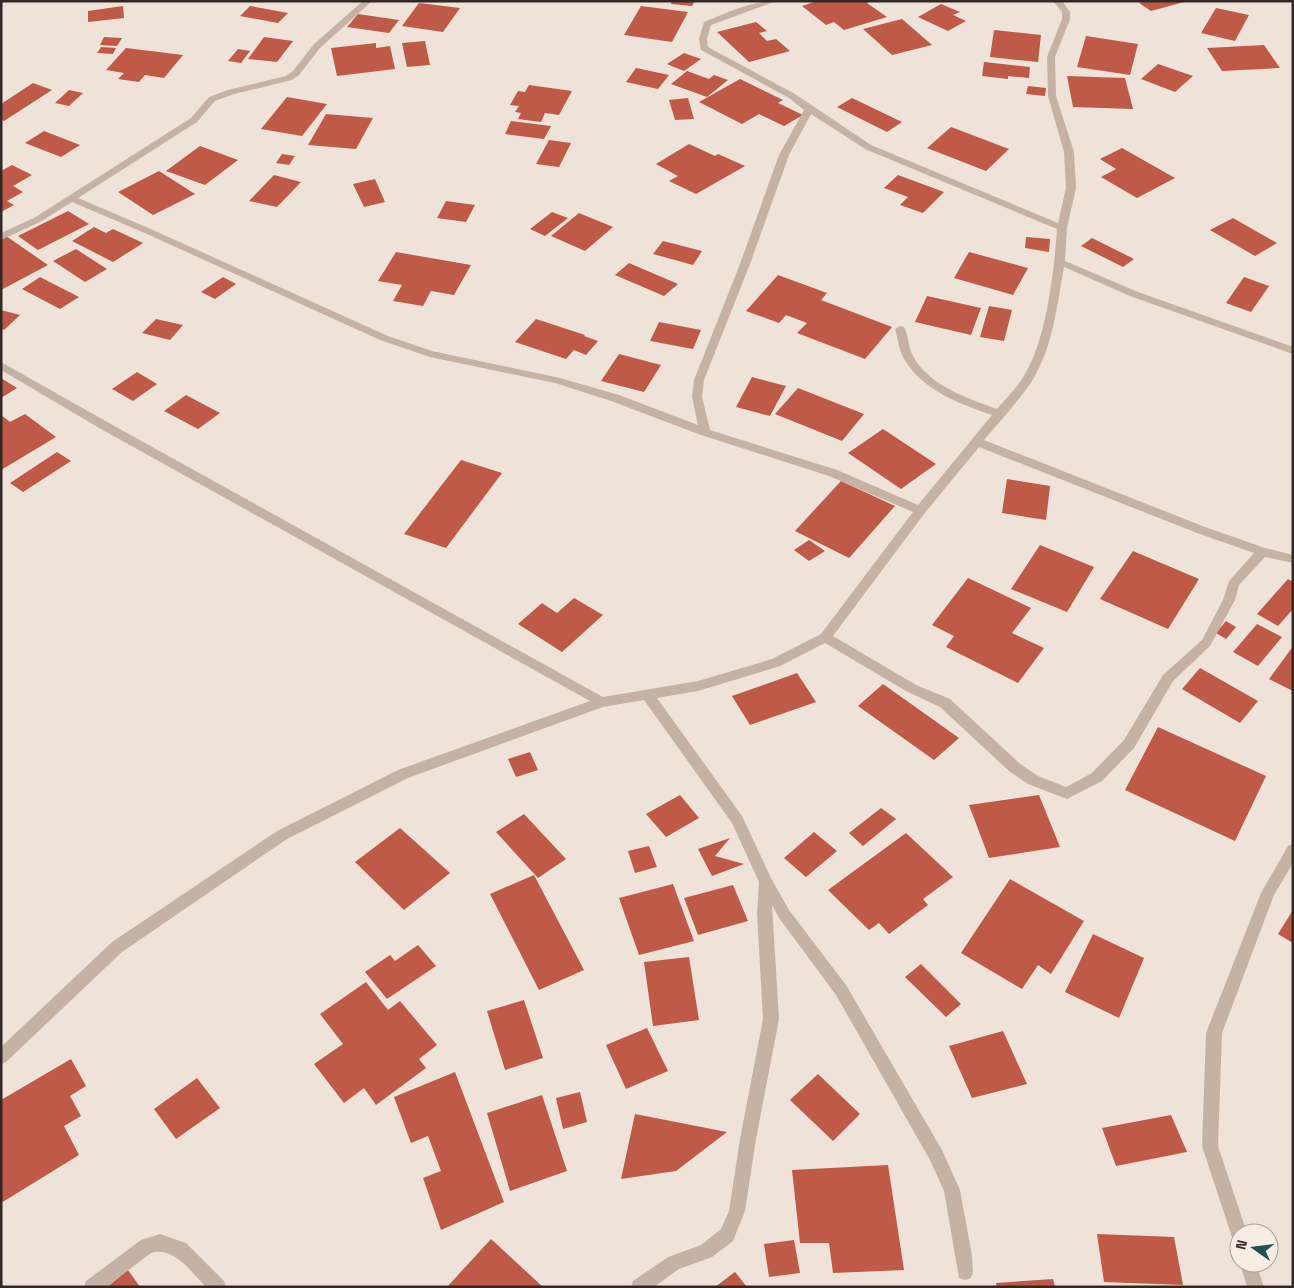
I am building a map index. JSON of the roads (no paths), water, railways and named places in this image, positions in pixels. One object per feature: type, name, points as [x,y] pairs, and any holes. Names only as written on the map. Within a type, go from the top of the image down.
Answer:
[{"type":"street","points":[[1,237],[37,220],[72,199],[194,120],[212,99],[231,92],[289,78],[296,73],[317,46],[368,1]]},
{"type":"street","points":[[772,1],[751,6],[707,24],[702,39],[704,48],[792,96],[868,147],[1062,228]]},
{"type":"street","points":[[1,1058],[117,946],[282,835],[403,774],[602,702],[698,686],[776,663],[825,637],[920,511],[1027,380],[1039,356],[1047,328],[1060,262],[1062,228],[1071,188],[1070,152],[1052,96],[1051,57],[1066,19],[1066,12],[1058,1]]},
{"type":"street","points":[[705,432],[697,397],[699,380],[745,264],[784,155],[809,109]]},
{"type":"street","points":[[72,199],[150,232],[384,338],[430,354],[556,380],[615,398],[705,432],[833,474],[920,511]]},
{"type":"street","points":[[1060,262],[1142,297],[1293,352]]},
{"type":"street","points":[[900,329],[908,357],[920,373],[960,399],[1000,414]]},
{"type":"street","points":[[1,365],[104,426],[602,702]]},
{"type":"street","points":[[978,442],[1201,530],[1263,552],[1293,559]]},
{"type":"street","points":[[825,637],[911,688],[945,703],[1014,767],[1033,780],[1067,793],[1097,777],[1129,744],[1168,678],[1206,643],[1225,607],[1233,584],[1263,552]]},
{"type":"street","points":[[648,694],[737,820],[766,882],[784,914],[841,990],[936,1155],[952,1190],[964,1256],[965,1272]]},
{"type":"street","points":[[1235,1223],[1210,1146],[1214,1033],[1268,893],[1293,850]]},
{"type":"street","points":[[639,1287],[674,1263],[706,1251],[727,1235],[737,1211],[749,1129],[770,1019],[764,913],[766,882]]},
{"type":"street","points":[[92,1287],[147,1246],[160,1242],[180,1249],[218,1287]]},
{"type":"street","points":[[1251,1273],[1256,1287]]}]
